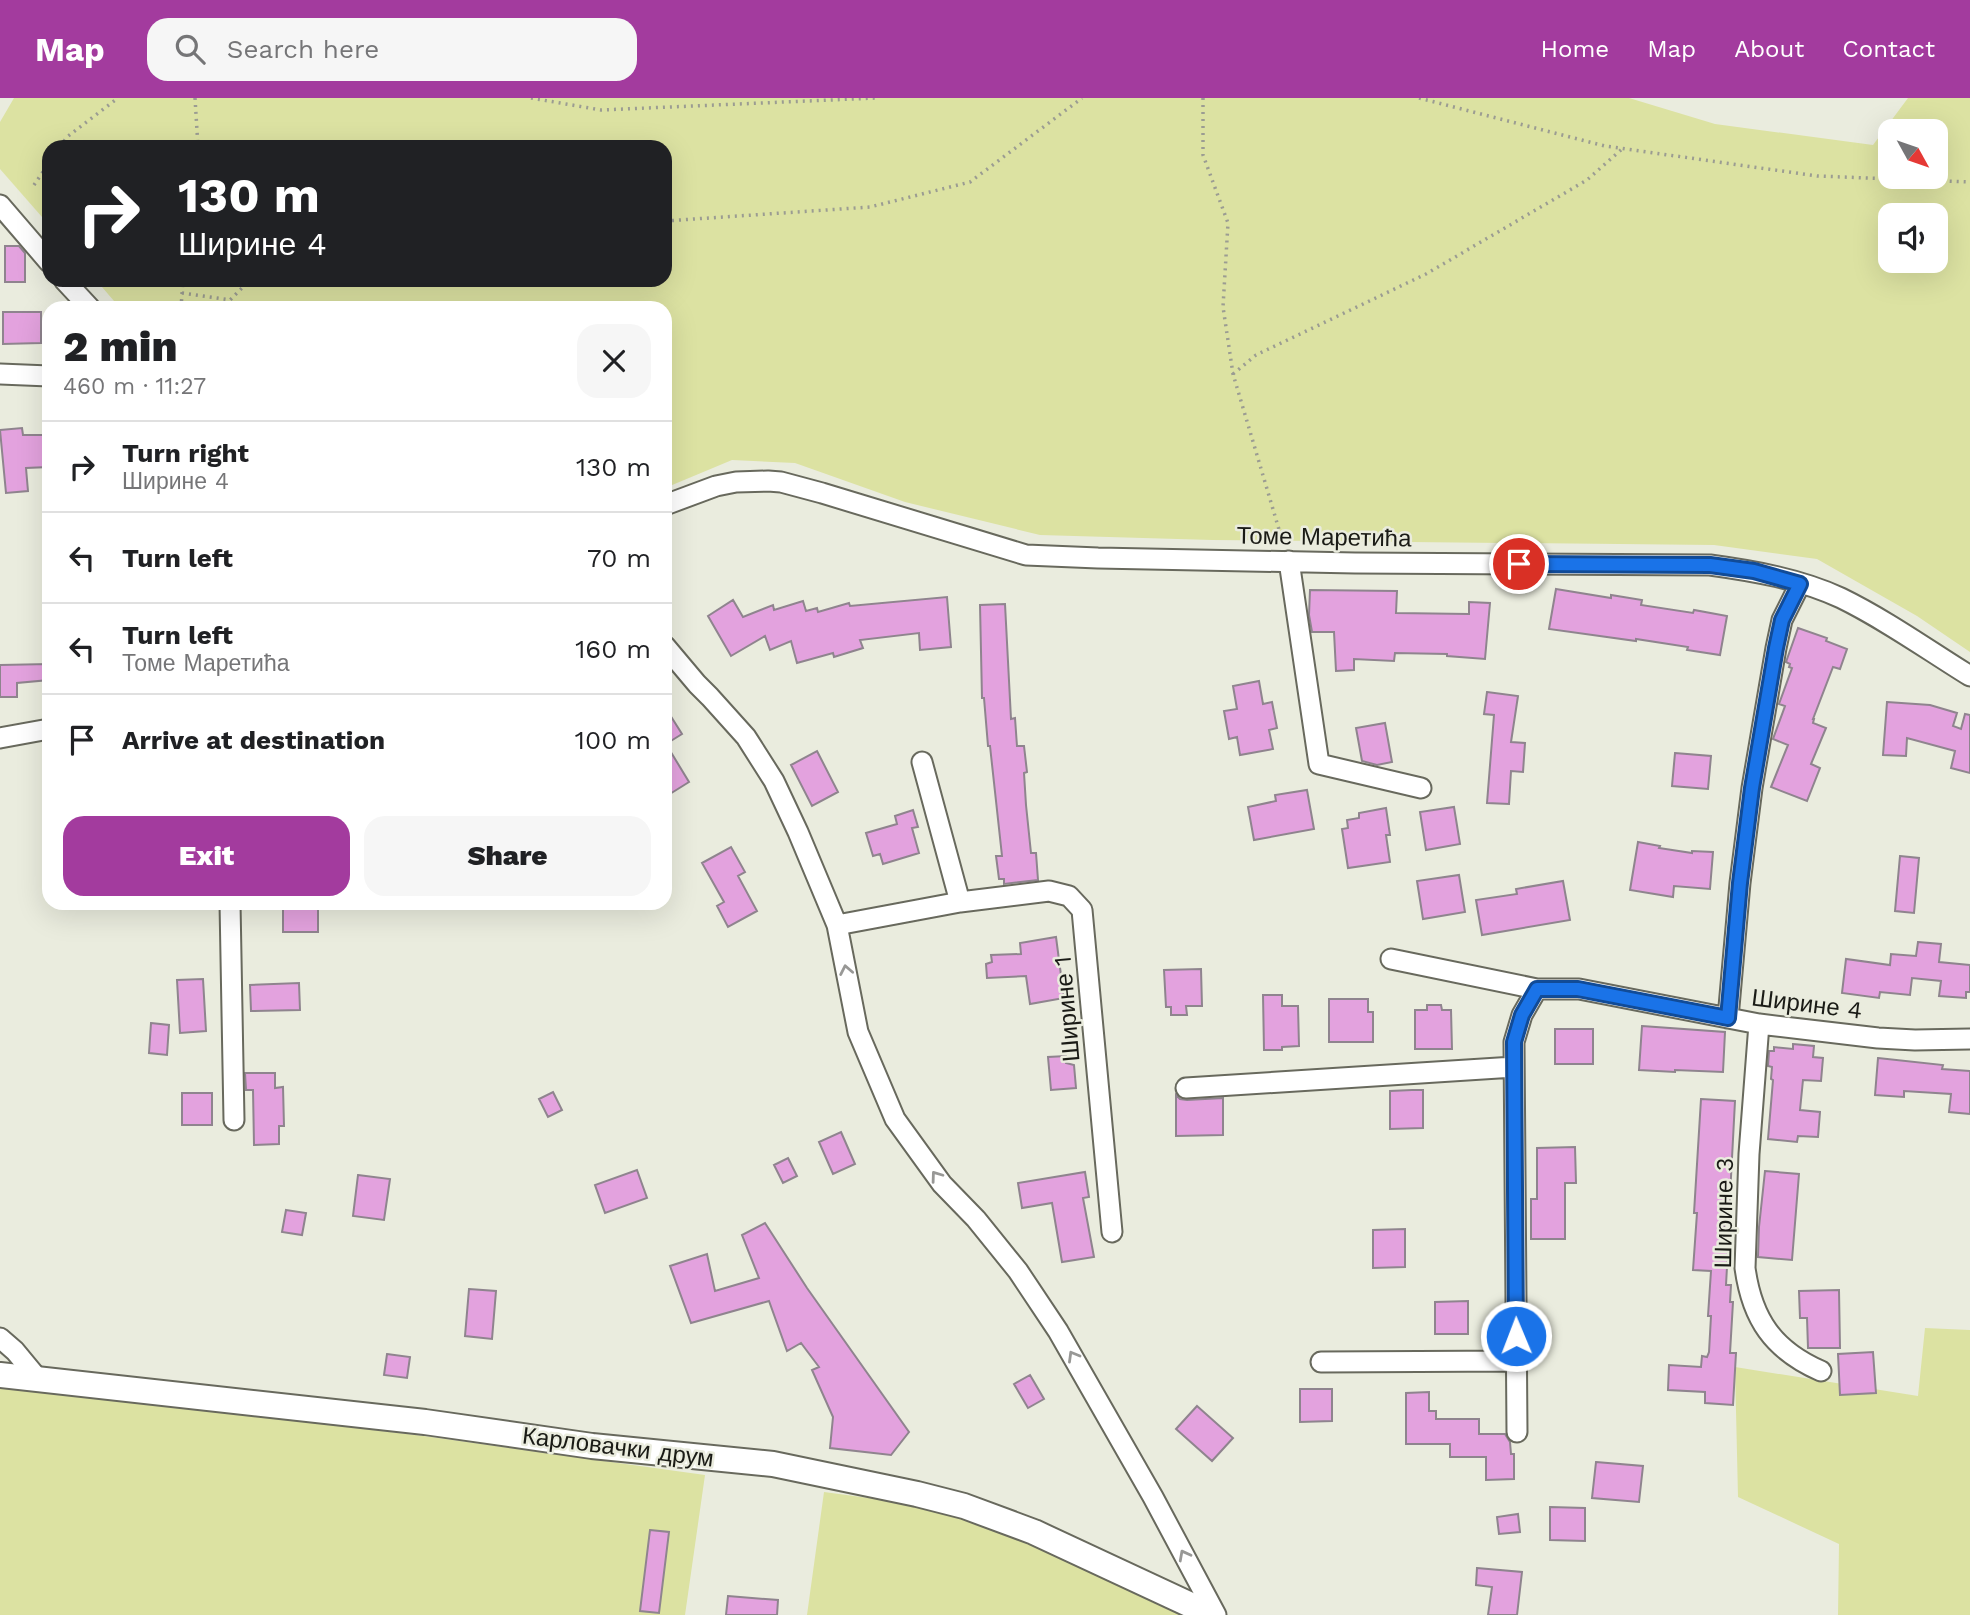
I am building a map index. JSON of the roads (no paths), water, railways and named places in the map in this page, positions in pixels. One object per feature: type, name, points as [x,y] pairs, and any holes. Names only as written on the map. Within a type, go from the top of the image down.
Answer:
[{"type":"main road","name":"Карловачки друм","points":[[0,1375],[425,1422],[592,1446],[773,1464],[964,1506],[1034,1532],[1214,1615]]},
{"type":"street","points":[[0,205],[42,254]]},
{"type":"street","points":[[70,287],[84,301]]},
{"type":"street","points":[[0,374],[42,376]]},
{"type":"street","name":"Томе Маретића","points":[[672,502],[716,486],[736,482],[781,482],[1026,555],[1289,561],[1710,565],[1754,571],[1828,593],[1850,603],[1970,676]]},
{"type":"street","points":[[1289,561],[1319,764],[1421,788]]},
{"type":"street","points":[[1728,1018],[1752,788],[1782,620],[1800,584]]},
{"type":"street","points":[[672,655],[746,737],[774,781],[837,925],[858,1032],[895,1119],[942,1184],[976,1219],[1018,1271],[1058,1331],[1153,1497],[1214,1615]]},
{"type":"street","points":[[0,738],[42,730]]},
{"type":"street","points":[[922,762],[960,902]]},
{"type":"street","name":"Ширине 1","points":[[837,925],[960,902],[1049,891],[1069,896],[1082,910],[1112,1232]]},
{"type":"street","points":[[230,910],[234,1119]]},
{"type":"street","name":"Ширине 4","points":[[1391,959],[1537,989],[1578,989],[1759,1024],[1915,1040],[1970,1039]]},
{"type":"street","points":[[1517,1432],[1514,1042],[1522,1015],[1537,989]]},
{"type":"street","name":"Ширине 3","points":[[1759,1024],[1749,1154],[1745,1268],[1748,1287],[1753,1305],[1773,1338],[1801,1362],[1821,1371]]},
{"type":"street","points":[[1186,1088],[1514,1067]]},
{"type":"street","points":[[0,1338],[15,1351],[39,1380]]},
{"type":"street","points":[[1321,1362],[1516,1361]]}]
